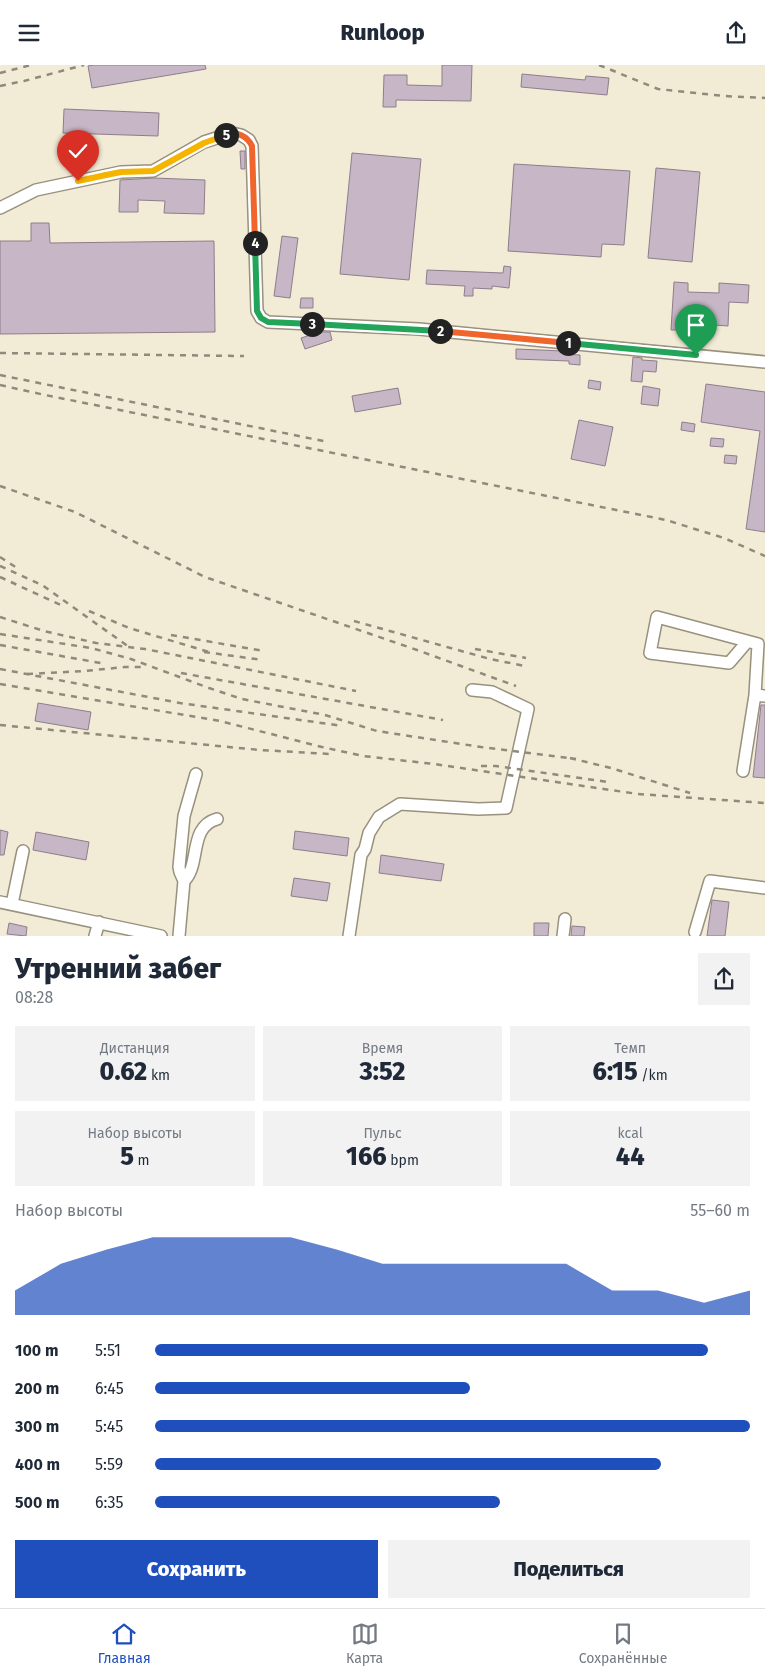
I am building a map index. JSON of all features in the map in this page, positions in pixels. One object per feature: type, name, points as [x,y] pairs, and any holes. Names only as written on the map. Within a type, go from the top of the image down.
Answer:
[{"type":"street","points":[[0,208],[36,190],[121,172],[153,171],[204,143],[232,133],[241,135],[249,140],[252,146],[257,311],[261,318],[268,322],[419,329],[765,362]]},
{"type":"street","points":[[743,771],[760,695],[758,644],[747,641],[657,617],[650,653],[729,663],[747,641]]},
{"type":"street","points":[[349,935],[361,855],[365,849],[369,833],[380,817],[400,804],[478,809],[506,808],[528,709],[492,692],[472,690]]},
{"type":"street","points":[[179,935],[184,881],[179,867],[182,831],[196,775]]},
{"type":"street","points":[[184,881],[190,874],[199,836],[207,824],[217,819]]},
{"type":"street","points":[[12,904],[23,851]]},
{"type":"street","points":[[694,932],[710,881],[765,888]]},
{"type":"street","points":[[0,901],[160,935]]},
{"type":"street","points":[[563,935],[565,919]]},
{"type":"street","points":[[95,935],[99,923]]},
{"type":"building","points":[[205,65],[206,69],[92,88],[88,66]]},
{"type":"building","points":[[442,65],[472,65],[471,101],[396,100],[396,107],[383,107],[384,75],[407,75],[407,85],[442,86]]},
{"type":"building","points":[[522,74],[585,80],[586,76],[609,78],[607,95],[521,87]]},
{"type":"building","points":[[64,109],[159,113],[158,136],[63,133]]},
{"type":"building","points":[[240,151],[245,151],[245,169],[241,169]]},
{"type":"building","points":[[352,153],[421,159],[409,280],[340,274]]},
{"type":"building","points":[[514,164],[630,171],[624,245],[602,244],[601,257],[508,251]]},
{"type":"building","points":[[656,168],[700,172],[692,262],[648,258]]},
{"type":"building","points":[[154,178],[205,180],[204,214],[164,213],[165,201],[138,200],[138,212],[119,212],[120,180]]},
{"type":"building","points":[[31,223],[49,223],[50,243],[214,241],[215,332],[0,334],[0,241],[31,241]]},
{"type":"building","points":[[282,236],[298,238],[290,298],[274,296]]},
{"type":"building","points":[[504,266],[511,267],[509,288],[492,286],[492,289],[473,288],[473,296],[464,296],[465,286],[426,284],[427,270],[503,273]]},
{"type":"building","points":[[674,282],[688,283],[688,292],[719,293],[719,283],[749,285],[748,303],[729,302],[728,326],[714,325],[713,332],[700,331],[700,321],[682,320],[681,330],[671,330]]},
{"type":"building","points":[[301,298],[313,298],[313,308],[300,308]]},
{"type":"building","points":[[320,332],[330,332],[332,340],[305,349],[301,338]]},
{"type":"building","points":[[516,349],[563,351],[563,354],[580,355],[580,365],[569,364],[569,361],[516,359]]},
{"type":"building","points":[[633,357],[657,361],[656,372],[643,371],[642,382],[631,381]]},
{"type":"building","points":[[589,380],[601,382],[600,390],[588,388]]},
{"type":"building","points":[[706,384],[765,392],[765,532],[746,529],[760,431],[701,422]]},
{"type":"building","points":[[643,386],[660,389],[658,406],[641,404]]},
{"type":"building","points":[[398,388],[401,404],[355,412],[352,396]]},
{"type":"building","points":[[579,420],[613,427],[605,466],[571,459]]},
{"type":"building","points":[[682,422],[695,424],[694,432],[681,430]]},
{"type":"building","points":[[711,438],[724,439],[723,447],[710,446]]},
{"type":"building","points":[[725,455],[737,456],[736,464],[724,463]]},
{"type":"building","points":[[38,703],[91,712],[88,730],[35,721]]},
{"type":"building","points":[[761,705],[765,705],[765,778],[753,777]]},
{"type":"building","points":[[0,830],[8,832],[4,855],[0,855]]},
{"type":"building","points":[[295,831],[349,838],[347,856],[293,849]]},
{"type":"building","points":[[36,832],[89,842],[86,860],[33,850]]},
{"type":"building","points":[[381,855],[444,864],[441,881],[379,873]]},
{"type":"building","points":[[294,878],[330,883],[327,901],[291,896]]},
{"type":"building","points":[[712,900],[729,902],[725,936],[707,936]]},
{"type":"building","points":[[9,923],[27,927],[26,936],[7,934]]},
{"type":"building","points":[[534,923],[549,923],[548,936],[534,936]]},
{"type":"building","points":[[572,926],[585,927],[584,936],[571,936]]},
{"type":"railway","points":[[0,73],[31,65]]},
{"type":"railway","points":[[0,86],[84,65]]},
{"type":"railway","points":[[599,65],[658,89],[765,98]]},
{"type":"railway","points":[[0,353],[244,356]]},
{"type":"railway","points":[[0,375],[328,442]]},
{"type":"railway","points":[[0,385],[666,520],[724,538],[765,556]]},
{"type":"railway","points":[[0,486],[75,512],[205,577],[516,686]]},
{"type":"railway","points":[[0,557],[17,568]]},
{"type":"railway","points":[[0,566],[42,585],[129,647]]},
{"type":"railway","points":[[0,577],[61,605]]},
{"type":"railway","points":[[89,611],[129,628],[209,652]]},
{"type":"railway","points":[[0,617],[44,631],[96,643],[145,649],[356,691]]},
{"type":"railway","points":[[354,621],[490,659],[525,666]]},
{"type":"railway","points":[[0,634],[91,648],[131,659],[242,699],[325,715],[377,731],[576,759]]},
{"type":"railway","points":[[171,635],[264,651]]},
{"type":"railway","points":[[0,645],[106,664]]},
{"type":"railway","points":[[475,649],[526,658]]},
{"type":"railway","points":[[204,652],[263,660]]},
{"type":"railway","points":[[27,674],[144,667]]},
{"type":"railway","points":[[0,669],[180,703],[343,726]]},
{"type":"railway","points":[[181,673],[443,720]]},
{"type":"railway","points":[[0,684],[220,721],[363,756],[434,764],[638,794],[765,803]]},
{"type":"railway","points":[[0,725],[260,750],[330,754]]},
{"type":"railway","points":[[570,758],[611,768],[690,793]]},
{"type":"railway","points":[[481,766],[496,766],[608,782]]},
{"type":"route","points":[[78,181],[121,172],[153,171],[204,143],[232,133],[241,135],[249,140],[252,146],[257,311],[261,318],[268,322],[419,329],[696,355]]}]
